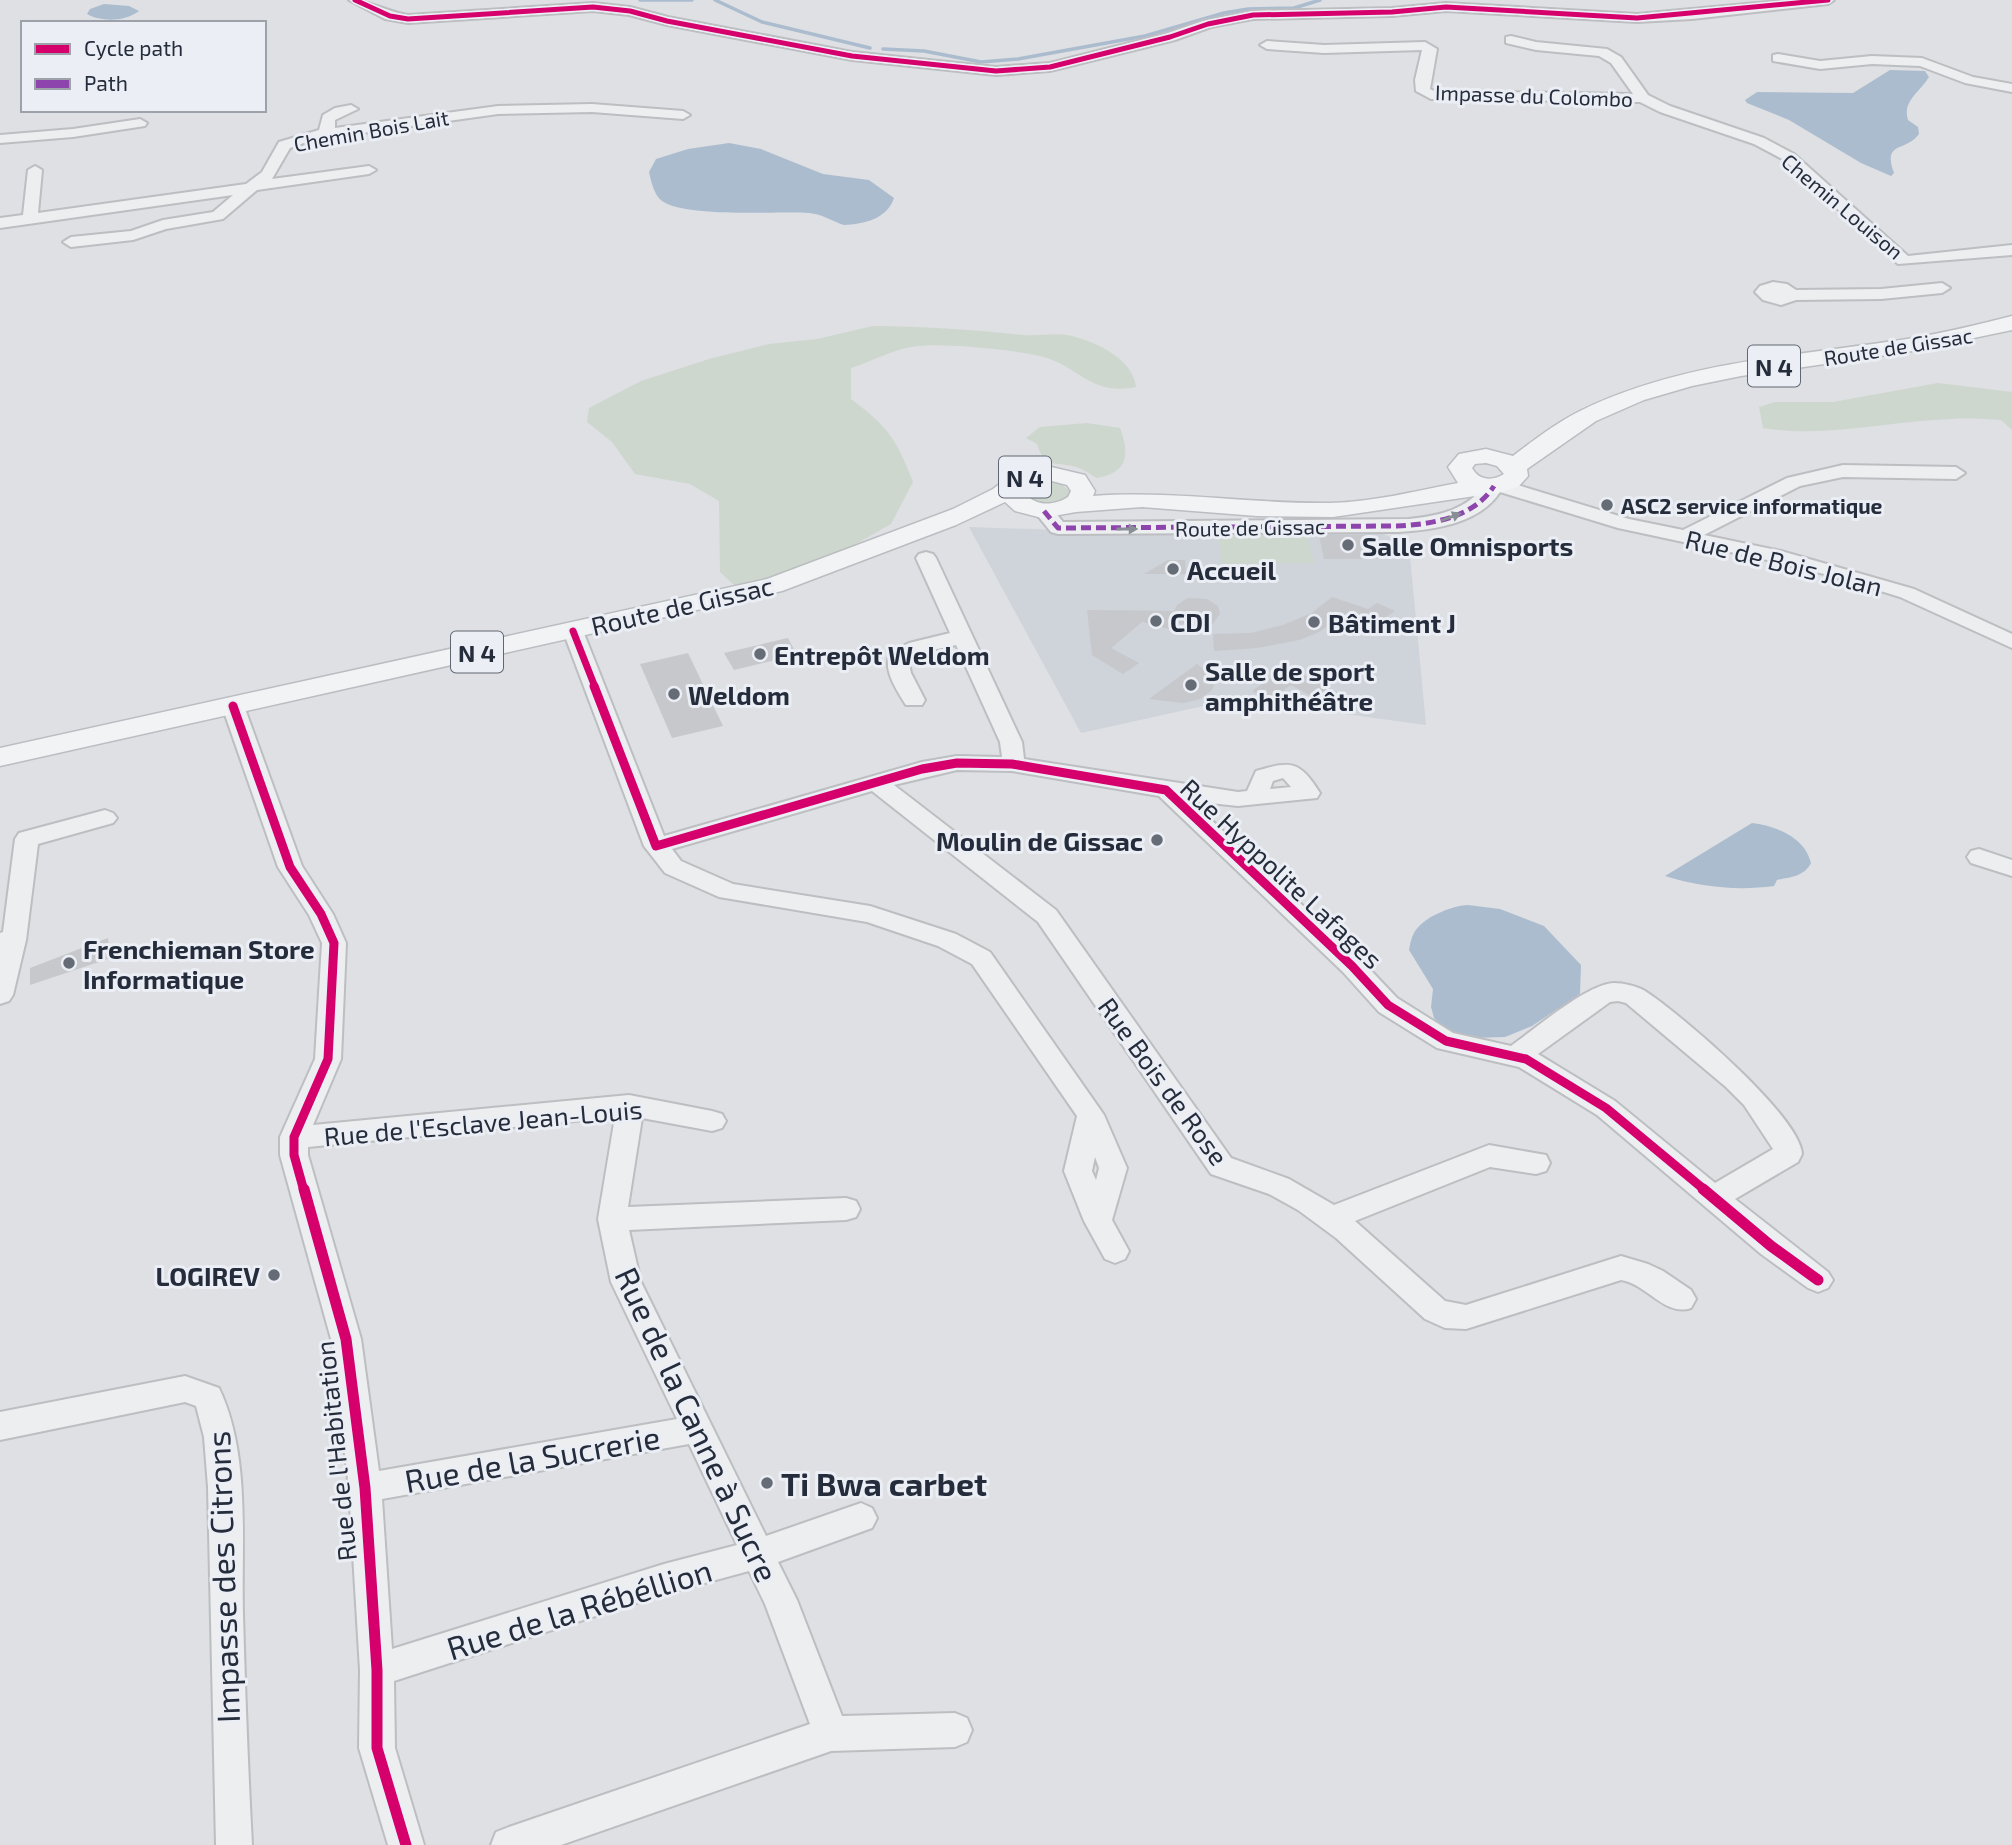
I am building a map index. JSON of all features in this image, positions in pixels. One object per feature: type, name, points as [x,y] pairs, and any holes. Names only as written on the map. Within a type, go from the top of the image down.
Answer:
[{"type":"main road","name":"Route de Gissac","points":[[1412,499],[1448,479],[1471,461],[1546,440],[1614,404],[1702,378],[1932,342],[2012,323]]},
{"type":"main road","name":"Route de Gissac","points":[[1077,495],[1308,510],[1367,507],[1502,479],[1546,440]]},
{"type":"main road","points":[[1497,458],[1502,479],[1468,480],[1471,461],[1497,458]]},
{"type":"main road","name":"N 4","points":[[1047,473],[1068,476],[1077,495],[1041,510],[1027,507],[1014,498],[1014,486],[1026,476],[1047,473]]},
{"type":"main road","name":"Route de Gissac","points":[[0,757],[573,631],[811,574],[947,520],[996,498],[1014,486]]},
{"type":"main road","name":"Route de Gissac","points":[[947,520],[1012,508],[1041,510]]},
{"type":"street","points":[[355,0],[390,16],[408,19],[561,8],[630,11],[667,21],[852,56],[958,69],[1021,70],[1050,67],[1237,18],[1271,13],[1394,30],[1412,7],[1455,2],[1609,18],[1666,18],[1828,0]]},
{"type":"street","name":"Impasse du Colombo","points":[[1267,45],[1324,49],[1394,30],[1415,45],[1425,46],[1430,50],[1421,83],[1423,91],[1431,95],[1643,98]]},
{"type":"street","points":[[1511,40],[1536,46],[1602,52],[1616,60],[1643,98]]},
{"type":"street","points":[[1778,58],[1820,65],[1872,60],[1922,62],[1970,80],[2012,88]]},
{"type":"street","name":"Chemin Louison","points":[[1643,98],[1665,109],[1759,141],[1789,157],[1904,261],[2012,250]]},
{"type":"street","name":"Chemin Bois Lait","points":[[71,242],[133,235],[163,225],[218,216],[270,174],[284,145],[293,140],[506,109],[592,108],[682,116]]},
{"type":"street","points":[[323,135],[329,126],[328,118],[331,115],[351,109]]},
{"type":"street","points":[[0,139],[73,133],[140,123]]},
{"type":"street","points":[[356,130],[366,143]]},
{"type":"street","points":[[30,219],[35,170]]},
{"type":"street","points":[[0,223],[369,170]]},
{"type":"street","points":[[1792,295],[1881,294],[1942,288],[1904,261]]},
{"type":"street","points":[[1684,537],[1794,482],[1843,471],[1956,473]]},
{"type":"street","name":"Rue de Bois Jolan","points":[[1502,479],[1550,500],[1612,520],[1774,555],[1907,593],[2012,642]]},
{"type":"street","name":"Route de Gissac","points":[[1041,510],[1058,528],[1397,526],[1435,522],[1458,516],[1486,496],[1502,479]]},
{"type":"street","points":[[926,558],[1011,742],[1014,751],[1012,764]]},
{"type":"street","points":[[573,631],[656,846],[673,867],[728,891],[870,914],[947,940],[981,958],[1091,1115],[1078,1171],[1098,1221],[1115,1251]]},
{"type":"street","points":[[914,700],[901,674],[898,656],[916,647],[962,637]]},
{"type":"street","points":[[233,706],[290,867],[321,914],[334,943],[328,1059],[294,1137]]},
{"type":"street","name":"Rue Hyppolite Lafages","points":[[656,846],[922,769],[957,763],[1012,764],[1166,790],[1352,966],[1388,1005],[1446,1041],[1526,1059],[1606,1108],[1771,1246],[1818,1280]]},
{"type":"street","name":"Rue Bois de Rose","points":[[877,783],[1047,916],[1221,1166],[1286,1189],[1331,1218],[1445,1316],[1466,1317],[1621,1268],[1631,1269],[1651,1278],[1681,1299]]},
{"type":"street","points":[[1166,790],[1238,799],[1255,798]]},
{"type":"street","points":[[0,995],[7,941],[27,839],[105,818]]},
{"type":"street","points":[[1979,857],[2012,868]]},
{"type":"street","points":[[1514,1057],[1604,993],[1618,992],[1634,996],[1735,1080],[1753,1098],[1788,1149],[1788,1154],[1714,1198]]},
{"type":"street","name":"Rue de l'Esclave Jean-Louis","points":[[294,1137],[629,1105],[712,1121]]},
{"type":"street","name":"Rue de la Canne à Sucre","points":[[629,1105],[612,1219],[626,1282],[780,1600],[831,1734]]},
{"type":"street","name":"Rue de l'Habitation","points":[[294,1137],[294,1155],[346,1339],[365,1488],[377,1670],[377,1748],[406,1845]]},
{"type":"street","points":[[1331,1218],[1489,1156],[1536,1163]]},
{"type":"street","points":[[612,1219],[846,1209]]},
{"type":"street","name":"Impasse des Citrons","points":[[0,1426],[185,1389],[208,1397],[215,1413],[224,1501],[229,1747],[234,1845]]},
{"type":"street","name":"Rue de la Sucrerie","points":[[365,1488],[699,1429]]},
{"type":"street","name":"Rue de la Rébéllion","points":[[377,1670],[664,1579],[758,1554],[861,1518]]},
{"type":"street","points":[[509,1845],[831,1734],[955,1730]]},
{"type":"shaded area","points":[[873,326],[1067,335],[1088,341],[1120,359],[1128,367],[1136,387],[1121,389],[1097,385],[1059,363],[1035,355],[964,346],[910,347],[851,368],[851,399],[890,434],[913,482],[891,524],[821,564],[735,586],[720,572],[719,501],[690,484],[635,474],[612,442],[587,422],[589,408],[641,381],[709,359],[769,344],[817,339]]},
{"type":"shaded area","points":[[1938,383],[2012,392],[2012,430],[2001,420],[1970,419],[1928,420],[1834,430],[1787,431],[1763,428],[1759,407],[1775,402],[1833,402]]},
{"type":"shaded area","points":[[1087,423],[1120,428],[1125,446],[1121,467],[1097,478],[1079,468],[1048,461],[1037,444],[1026,438],[1040,427]]},
{"type":"shaded area","points":[[1047,481],[1059,483],[1070,491],[1067,500],[1044,505],[1023,495],[1027,486]]},
{"type":"shaded area","points":[[969,527],[1088,531],[1373,529],[1390,537],[1395,546],[1409,546],[1426,725],[1235,699],[1081,733]]},
{"type":"shaded area","points":[[1306,533],[1314,563],[1222,564],[1217,534]]},
{"type":"water","points":[[104,4],[129,6],[139,11],[113,20],[87,14],[90,9]]},
{"type":"water","points":[[1890,70],[1925,71],[1929,77],[1907,107],[1908,120],[1918,127],[1919,134],[1914,140],[1893,151],[1891,163],[1894,173],[1891,176],[1861,163],[1789,120],[1745,100],[1757,92],[1853,93]]},
{"type":"water","points":[[729,143],[761,149],[823,174],[869,180],[894,198],[880,216],[867,222],[844,225],[814,214],[691,210],[674,206],[659,198],[649,172],[656,159],[688,149]]},
{"type":"water","points":[[1752,823],[1780,830],[1796,840],[1808,854],[1811,863],[1808,868],[1796,876],[1777,880],[1774,886],[1746,888],[1692,883],[1665,876]]},
{"type":"water","points":[[1468,905],[1500,909],[1544,926],[1581,965],[1580,994],[1532,1026],[1505,1037],[1472,1038],[1448,1033],[1434,1018],[1431,1007],[1433,989],[1409,950],[1414,933],[1424,922],[1446,910]]},
{"type":"building","name":"Salle Omnisports","points":[[1319,535],[1372,535],[1378,559],[1324,559]]},
{"type":"building","name":"Accueil","points":[[1168,560],[1185,560],[1186,574],[1144,574]]},
{"type":"building","name":"Bâtiment J","points":[[1332,597],[1368,609],[1377,603],[1395,611],[1369,629],[1344,616],[1317,633],[1299,640],[1257,648],[1214,651],[1213,634],[1251,633],[1283,625],[1312,613]]},
{"type":"building","points":[[1188,598],[1207,599],[1218,606],[1220,614],[1210,627],[1177,623],[1173,630],[1142,622],[1111,648],[1139,663],[1123,674],[1092,655],[1087,610],[1174,611],[1177,605]]},
{"type":"building","name":"Entrepôt Weldom","points":[[788,638],[797,655],[734,670],[724,653]]},
{"type":"building","name":"Weldom","points":[[688,653],[723,726],[672,738],[640,664]]},
{"type":"building","name":"Salle de sport amphithéâtre","points":[[1197,664],[1216,680],[1212,690],[1200,699],[1184,703],[1149,699]]},
{"type":"building","points":[[1287,667],[1355,701],[1341,712],[1291,685],[1270,700],[1252,691]]},
{"type":"building","name":"Frenchieman Store Informatique","points":[[108,938],[111,958],[30,985],[30,968]]},
{"type":"waterway","points":[[640,0],[692,0]]},
{"type":"waterway","points":[[715,0],[762,22],[870,48]]},
{"type":"waterway","points":[[883,49],[924,51],[981,62],[1018,59],[1145,36],[1224,13],[1248,9],[1294,8],[1320,0]]},
{"type":"marked path","points":[[1044,511],[1058,528],[1397,526],[1437,521],[1465,512],[1487,497],[1494,486]]},
{"type":"cycle path","points":[[355,0],[390,16],[408,19],[593,7],[630,11],[667,21],[852,56],[996,71],[1050,67],[1170,37],[1208,24],[1253,15],[1392,12],[1446,7],[1637,18],[1692,15],[1828,0]]},
{"type":"cycle path","points":[[573,631],[656,846],[922,769],[957,763],[1012,764],[1166,790],[1352,966],[1388,1005],[1446,1041],[1526,1059],[1606,1108],[1771,1246],[1818,1280]]},
{"type":"cycle path","points":[[233,706],[290,867],[321,914],[334,943],[328,1059],[294,1137],[294,1155],[346,1339],[365,1488],[377,1670],[377,1748],[406,1845]]},
{"type":"place","name":"ASC2 service informatique","points":[[1607,505]]},
{"type":"place","name":"Salle Omnisports","points":[[1348,545]]},
{"type":"place","name":"Accueil","points":[[1173,569]]},
{"type":"place","name":"CDI","points":[[1156,621]]},
{"type":"place","name":"Bâtiment J","points":[[1314,622]]},
{"type":"place","name":"Entrepôt Weldom","points":[[760,654]]},
{"type":"place","name":"Salle de sport amphithéâtre","points":[[1191,685]]},
{"type":"place","name":"Weldom","points":[[674,694]]},
{"type":"place","name":"Moulin de Gissac","points":[[1157,840]]},
{"type":"place","name":"Frenchieman Store Informatique","points":[[69,963]]},
{"type":"place","name":"LOGIREV","points":[[274,1275]]},
{"type":"place","name":"Ti Bwa carbet","points":[[767,1483]]}]
